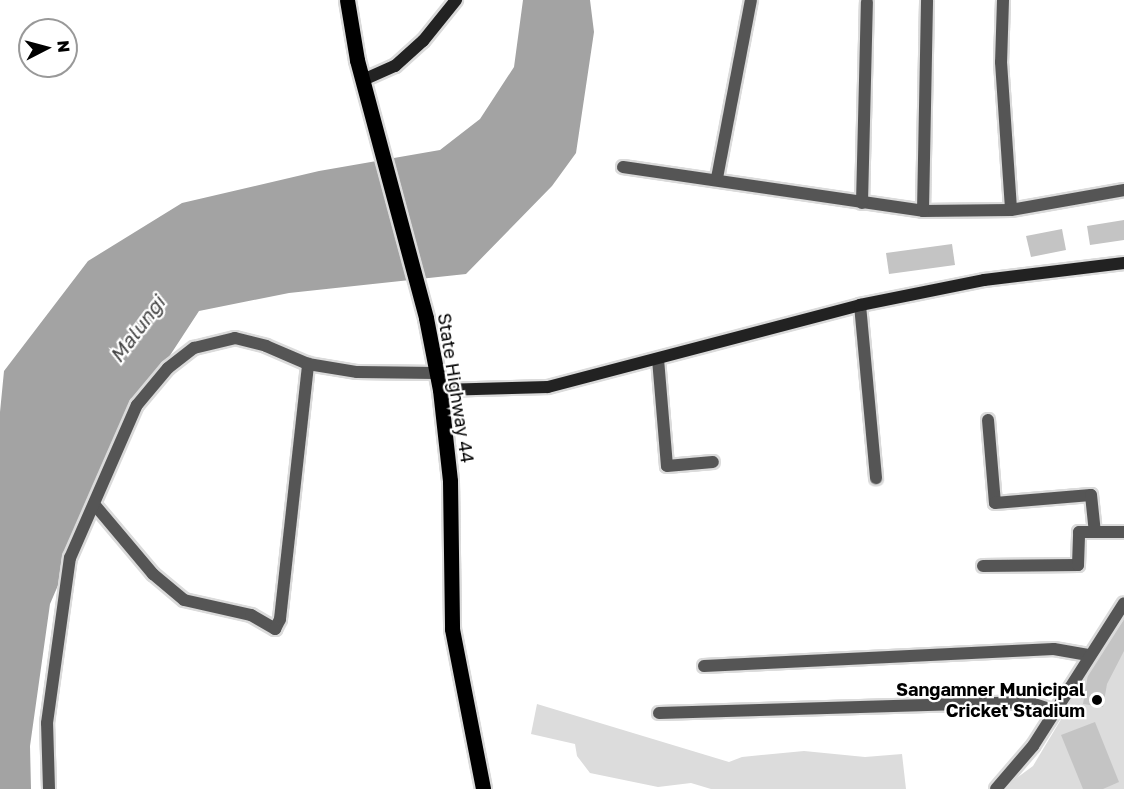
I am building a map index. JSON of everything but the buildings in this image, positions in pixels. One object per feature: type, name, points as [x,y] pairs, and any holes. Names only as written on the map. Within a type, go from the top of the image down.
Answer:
[{"type":"main road","name":"State Highway 44","points":[[347,0],[365,86],[426,318],[440,390],[450,481],[452,629],[483,789]]},
{"type":"main road","points":[[365,86],[395,66],[423,41],[456,0]]},
{"type":"main road","points":[[440,390],[548,387],[860,305],[984,280],[1124,264]]},
{"type":"street","points":[[717,178],[751,0]]},
{"type":"street","points":[[923,211],[927,0]]},
{"type":"street","points":[[1003,0],[1001,62],[1011,210]]},
{"type":"street","points":[[862,203],[867,2]]},
{"type":"street","points":[[623,167],[717,178],[923,211],[1011,210],[1124,190]]},
{"type":"street","points":[[860,305],[876,478]]},
{"type":"street","points":[[49,789],[47,723],[70,558],[137,405],[168,368],[194,348],[235,338],[266,346],[308,364],[357,372],[436,373]]},
{"type":"street","points":[[658,359],[667,466],[712,462]]},
{"type":"street","points":[[94,504],[153,574],[184,600],[251,615],[275,629],[280,619],[308,364]]},
{"type":"street","points":[[988,420],[995,503],[1091,495],[1095,532]]},
{"type":"street","points":[[982,566],[1078,565],[1079,532],[1124,532]]},
{"type":"street","points":[[996,789],[1033,746],[1124,603]]},
{"type":"street","points":[[704,666],[1054,649],[1089,655]]},
{"type":"street","points":[[659,713],[1028,702],[1055,711]]},
{"type":"shaded area","name":"Sangamner Municipal Cricket Stadium","points":[[1124,615],[1124,789],[1002,789],[1033,766],[1069,706],[1096,651]]},
{"type":"shaded area","points":[[537,704],[729,762],[742,757],[804,751],[865,757],[902,754],[906,789],[711,789],[691,783],[658,787],[590,773],[577,756],[575,744],[531,734]]},
{"type":"water","name":"Malungi","points":[[523,0],[590,0],[594,32],[576,153],[552,186],[466,274],[289,293],[199,311],[131,415],[50,604],[30,746],[31,789],[0,789],[0,412],[4,371],[88,261],[182,203],[319,171],[440,150],[480,119],[514,67]]},
{"type":"place","name":"Sangamner Municipal Cricket Stadium","points":[[1097,700]]}]
